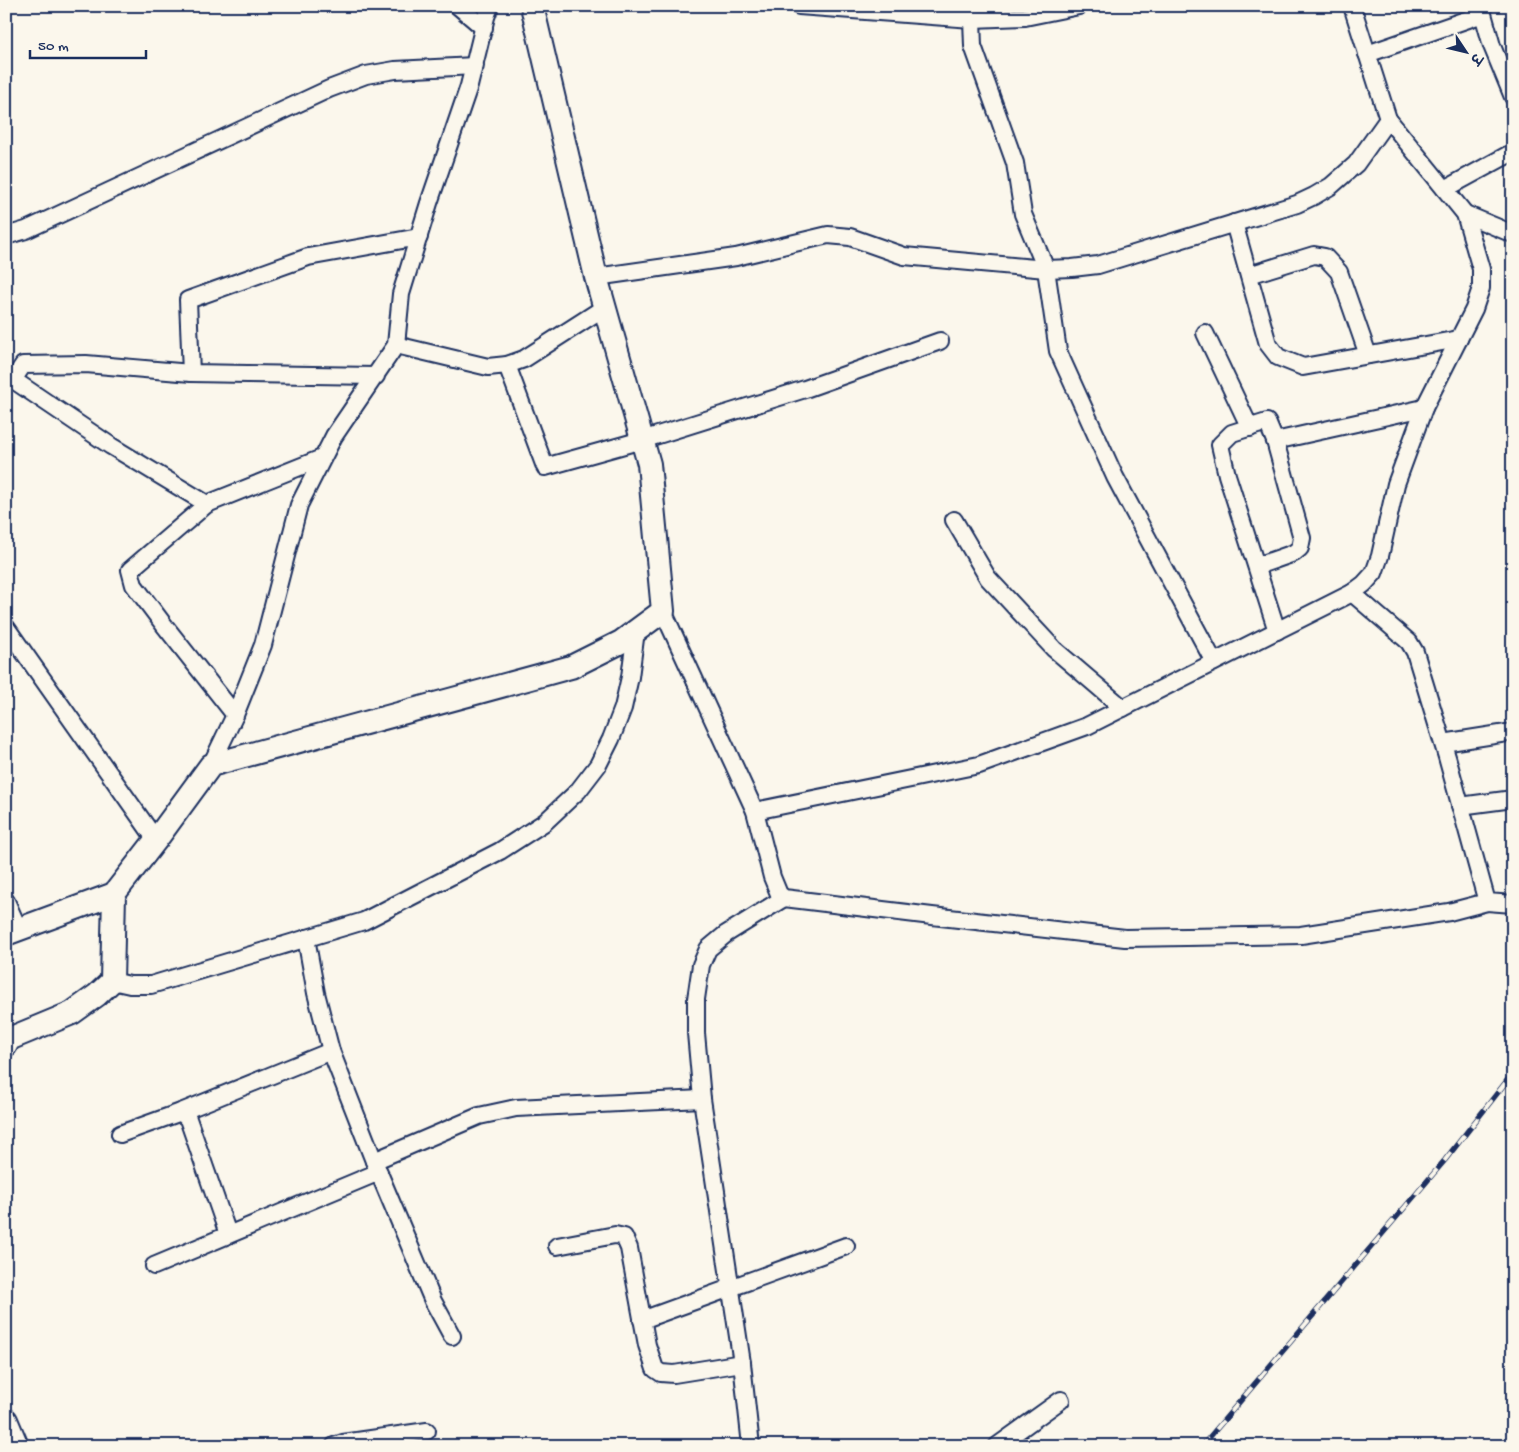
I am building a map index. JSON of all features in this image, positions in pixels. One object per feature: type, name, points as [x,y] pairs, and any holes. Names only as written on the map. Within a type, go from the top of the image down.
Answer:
[{"type":"street","points":[[458,6],[484,28]]},
{"type":"street","points":[[6,901],[12,932],[114,894],[211,765],[235,715],[263,645],[299,505],[334,436],[396,345],[401,294],[475,66],[490,6]]},
{"type":"street","points":[[532,6],[596,277],[649,464],[663,610],[755,811],[774,883],[779,894],[784,898],[1126,938],[1301,935],[1449,912],[1487,902],[1513,904]]},
{"type":"street","points":[[799,6],[1025,17],[1079,6]]},
{"type":"street","points":[[755,811],[979,765],[1087,726],[1352,594],[1374,572],[1380,556],[1396,484],[1424,408],[1474,309],[1480,288],[1481,269],[1465,214],[1388,119],[1352,6]]},
{"type":"street","points":[[971,13],[973,46],[1015,163],[1023,214],[1046,269],[1058,351],[1115,478],[1214,662]]},
{"type":"street","points":[[1367,54],[1483,14],[1492,46],[1513,97]]},
{"type":"street","points":[[6,236],[26,230],[329,89],[366,76],[395,70],[475,66]]},
{"type":"street","points":[[596,277],[736,257],[828,236],[850,237],[904,256],[1046,269],[1098,265],[1297,204],[1331,186],[1356,164],[1388,119]]},
{"type":"street","points":[[1445,189],[1513,152]]},
{"type":"street","points":[[1465,214],[1513,234]]},
{"type":"street","points":[[1234,223],[1268,344],[1278,357],[1303,367],[1459,339]]},
{"type":"street","points":[[191,373],[188,300],[308,257],[419,237]]},
{"type":"street","points":[[1249,275],[1314,255],[1325,257],[1339,272],[1368,355]]},
{"type":"street","points":[[396,345],[488,367],[507,365],[524,359],[605,307]]},
{"type":"street","points":[[1205,333],[1250,428]]},
{"type":"street","points":[[507,365],[545,467],[642,440],[805,389],[940,341]]},
{"type":"street","points":[[207,504],[111,446],[9,378],[23,365],[86,364],[191,373],[376,376]]},
{"type":"street","points":[[1275,441],[1424,408]]},
{"type":"street","points":[[1257,566],[1294,553],[1300,548],[1302,538],[1275,441],[1267,422],[1232,433],[1220,445],[1227,475],[1277,631]]},
{"type":"street","points":[[235,715],[134,585],[130,570],[207,504],[322,458]]},
{"type":"street","points":[[954,520],[988,578],[1054,649],[1123,708]]},
{"type":"street","points":[[1352,594],[1408,642],[1415,652],[1443,742],[1487,902]]},
{"type":"street","points":[[211,765],[571,667],[622,642],[663,610]]},
{"type":"street","points":[[6,627],[12,649],[156,840]]},
{"type":"street","points":[[112,981],[130,985],[151,985],[364,921],[500,851],[545,822],[578,791],[598,765],[611,739],[623,708],[630,677],[636,631]]},
{"type":"street","points":[[1443,742],[1513,732]]},
{"type":"street","points":[[1460,806],[1513,799]]},
{"type":"street","points":[[7,1042],[72,1013],[97,995],[112,981],[114,894]]},
{"type":"street","points":[[751,1446],[732,1288],[702,1099],[696,1033],[696,999],[703,957],[708,949],[726,934],[784,898]]},
{"type":"street","points":[[306,938],[316,993],[331,1051],[432,1301],[452,1336]]},
{"type":"street","points":[[120,1134],[181,1112],[331,1051]]},
{"type":"street","points":[[154,1266],[377,1167],[479,1116],[516,1108],[702,1099]]},
{"type":"street","points":[[181,1112],[188,1119],[228,1234]]},
{"type":"street","points":[[557,1246],[615,1235],[624,1237],[629,1248],[651,1360],[655,1369],[661,1373],[674,1374],[742,1363]]},
{"type":"street","points":[[642,1320],[846,1246]]},
{"type":"street","points":[[997,1446],[1061,1400]]},
{"type":"street","points":[[6,1420],[17,1446]]},
{"type":"street","points":[[334,1446],[372,1438],[427,1431]]},
{"type":"railway","points":[[1202,1446],[1445,1160],[1513,1073]]}]
